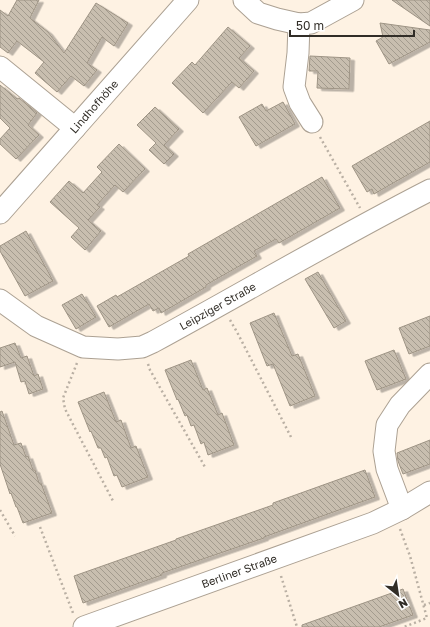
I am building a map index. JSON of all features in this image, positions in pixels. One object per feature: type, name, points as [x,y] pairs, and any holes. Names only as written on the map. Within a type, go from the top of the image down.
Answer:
[{"type":"street","name":"Lindhofhöhe","points":[[0,212],[188,0]]},
{"type":"street","points":[[244,0],[258,13],[299,24],[311,23],[353,0]]},
{"type":"street","points":[[299,24],[298,53],[294,87],[300,103],[312,122]]},
{"type":"street","points":[[0,67],[75,128]]},
{"type":"street","name":"Leipziger Straße","points":[[0,300],[36,326],[83,347],[118,349],[142,347],[368,222],[430,190]]},
{"type":"street","points":[[399,511],[387,469],[384,450],[387,425],[400,405],[430,374]]},
{"type":"street","name":"Berliner Straße","points":[[80,623],[275,558],[373,523],[399,511],[430,492]]},
{"type":"path","points":[[312,122],[363,212]]},
{"type":"path","points":[[231,323],[291,437]]},
{"type":"path","points":[[83,347],[63,398],[65,409],[114,501]]},
{"type":"path","points":[[150,370],[205,467]]},
{"type":"path","points":[[0,510],[15,536]]},
{"type":"path","points":[[399,511],[427,618],[404,627]]},
{"type":"path","points":[[40,527],[80,623]]},
{"type":"path","points":[[275,558],[297,627]]},
{"type":"path","points":[[424,605],[430,603]]},
{"type":"building","points":[[17,0],[39,0],[30,18],[48,32],[64,53],[96,3],[128,23],[114,46],[102,37],[87,63],[97,70],[84,86],[71,76],[57,92],[35,73],[44,62],[17,41],[8,53],[0,47],[0,10],[8,16]]},
{"type":"building","points":[[392,0],[430,0],[430,26]]},
{"type":"building","points":[[380,23],[430,30],[430,42],[389,64],[376,41],[383,37]]},
{"type":"building","points":[[228,27],[250,46],[239,58],[254,71],[239,88],[232,82],[203,113],[172,83],[192,62],[195,65]]},
{"type":"building","points":[[310,56],[350,58],[349,89],[317,88],[318,71],[309,71]]},
{"type":"building","points":[[0,85],[37,113],[28,125],[39,135],[16,159],[0,144],[0,139],[10,128],[0,118]]},
{"type":"building","points":[[283,102],[295,124],[256,146],[239,117],[262,104],[266,111]]},
{"type":"building","points":[[155,107],[179,129],[164,145],[174,154],[164,164],[149,150],[156,143],[137,125]]},
{"type":"building","points":[[430,121],[430,162],[374,194],[372,189],[367,192],[352,166]]},
{"type":"building","points":[[119,144],[145,169],[123,192],[115,185],[97,205],[100,207],[88,220],[101,231],[85,250],[71,237],[79,228],[50,202],[69,181],[83,193],[102,172],[97,167]]},
{"type":"building","points":[[322,177],[340,208],[279,243],[276,239],[254,251],[257,256],[161,313],[159,308],[153,311],[149,304],[109,327],[97,306],[116,295],[117,297],[189,256],[188,254]]},
{"type":"building","points":[[26,231],[53,281],[25,296],[0,251],[0,246]]},
{"type":"building","points":[[318,272],[346,321],[334,328],[305,279]]},
{"type":"building","points":[[82,294],[96,317],[76,329],[62,305]]},
{"type":"building","points":[[274,313],[292,356],[298,354],[315,396],[290,406],[273,364],[267,366],[250,323]]},
{"type":"building","points":[[430,316],[430,346],[409,354],[399,328]]},
{"type":"building","points":[[15,343],[21,358],[27,356],[34,376],[38,374],[43,389],[29,394],[25,381],[21,382],[15,362],[0,367],[0,348]]},
{"type":"building","points":[[394,350],[406,379],[377,390],[365,361]]},
{"type":"building","points":[[191,360],[203,390],[207,388],[218,415],[222,413],[234,445],[208,455],[204,442],[201,444],[194,425],[191,426],[187,415],[185,416],[165,370]]},
{"type":"building","points":[[104,392],[116,422],[121,420],[131,448],[136,446],[148,477],[122,487],[117,475],[114,476],[107,457],[105,458],[101,448],[98,448],[78,402]]},
{"type":"building","points":[[2,411],[14,445],[21,443],[26,457],[28,456],[33,470],[35,470],[39,483],[41,483],[52,513],[23,523],[11,493],[10,494],[0,464],[0,412]]},
{"type":"building","points":[[430,440],[430,464],[403,474],[398,461],[397,453]]},
{"type":"building","points":[[365,470],[375,497],[264,538],[162,573],[162,575],[83,603],[74,576],[273,505],[273,503]]},
{"type":"building","points":[[403,589],[413,615],[379,627],[302,627],[302,625]]}]
